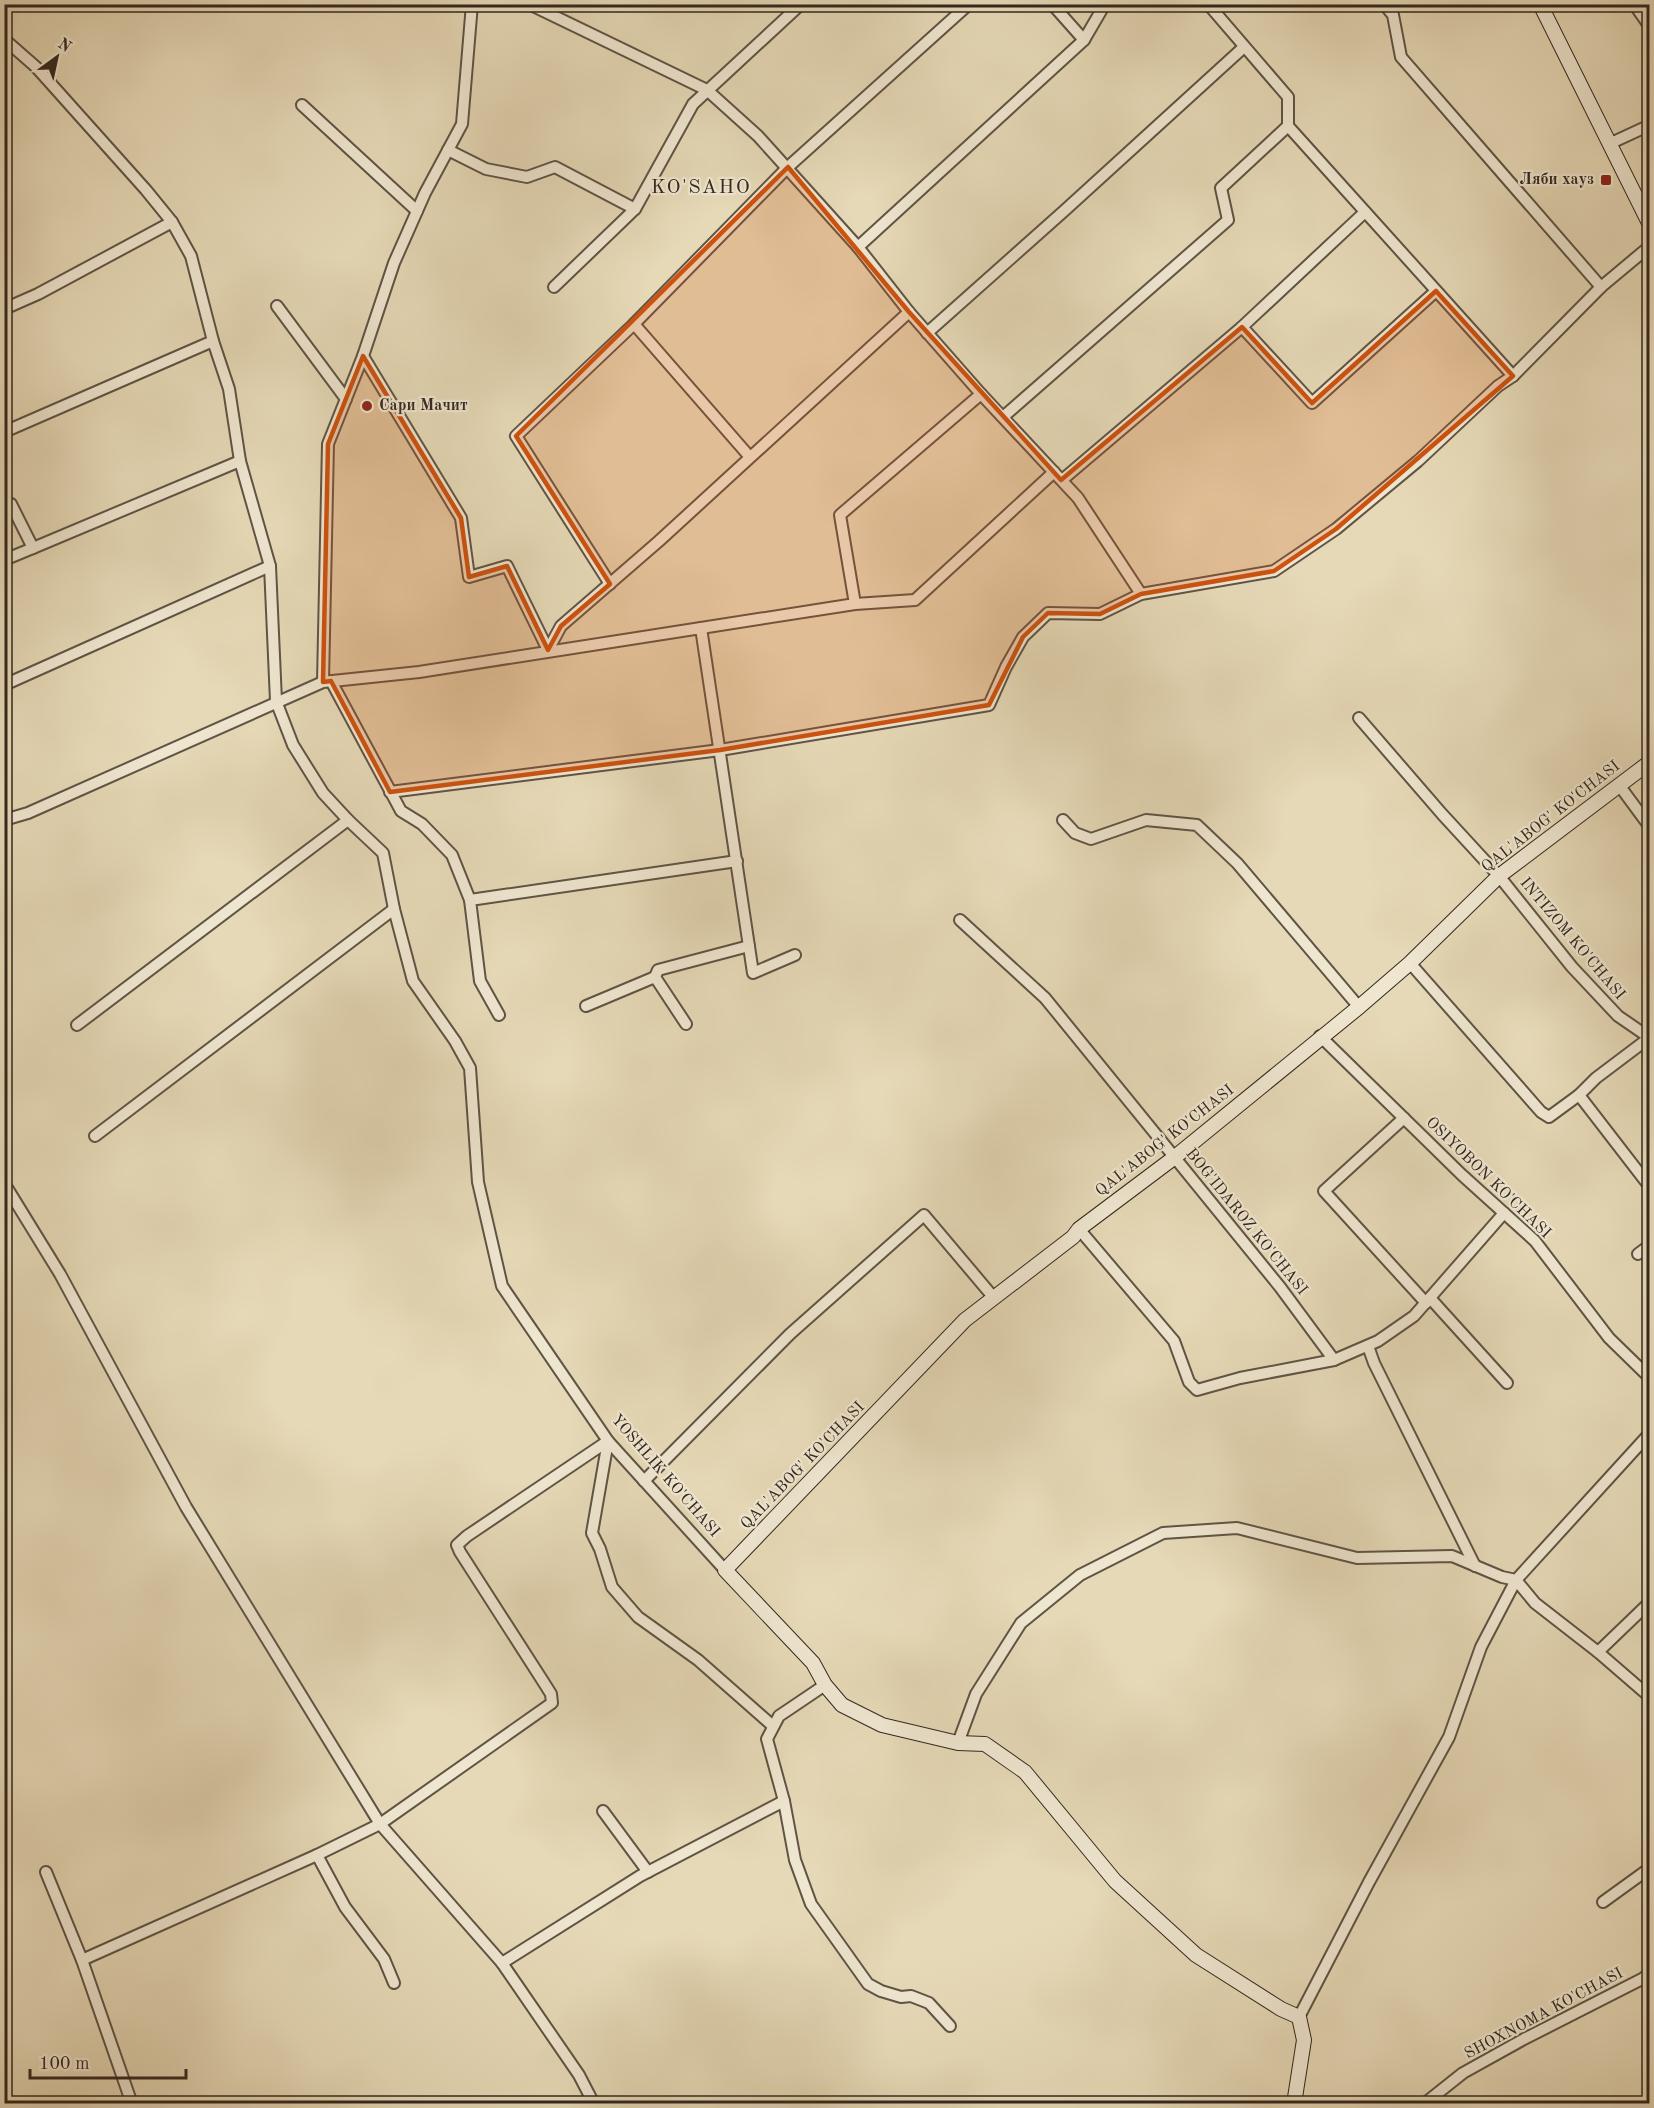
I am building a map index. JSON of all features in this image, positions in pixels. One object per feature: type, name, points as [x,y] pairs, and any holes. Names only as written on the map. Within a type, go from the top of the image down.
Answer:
[{"type":"street","points":[[472,4],[462,124],[417,211],[394,264],[363,356],[328,444],[327,681],[401,811],[422,824],[452,855],[470,900],[480,981],[499,1015]]},
{"type":"street","points":[[529,4],[707,90],[758,136],[858,247],[927,333],[1058,476],[1083,506],[1141,594]]},
{"type":"street","points":[[554,287],[635,209],[693,104],[801,4]]},
{"type":"street","points":[[610,584],[516,436],[634,324],[788,167],[969,4]]},
{"type":"street","points":[[1052,4],[1084,40]]},
{"type":"street","points":[[858,247],[1084,40],[1105,4]]},
{"type":"street","points":[[1208,4],[1288,98],[1288,126],[1513,376]]},
{"type":"street","points":[[1384,4],[1393,15],[1401,57],[1601,287]]},
{"type":"street","points":[[1540,4],[1650,225]]},
{"type":"street","points":[[1634,4],[1650,27]]},
{"type":"street","name":"YOSHLIK KO'CHASI","points":[[4,39],[36,67],[172,222],[191,256],[213,340],[230,389],[240,461],[270,566],[276,701],[293,745],[323,793],[383,853],[394,909],[413,981],[470,1068],[478,1182],[502,1286],[608,1441],[813,1664],[825,1685],[842,1705],[882,1725],[958,1743],[985,1744],[1025,1772],[1114,1881],[1196,1955],[1281,2009],[1299,2017]]},
{"type":"street","points":[[927,333],[1064,212],[1244,46]]},
{"type":"street","points":[[302,105],[417,211]]},
{"type":"street","points":[[1609,144],[1650,125]]},
{"type":"street","points":[[1003,417],[1228,220],[1221,188],[1288,126]]},
{"type":"street","points":[[448,150],[486,169],[527,177],[555,167],[635,209]]},
{"type":"street","points":[[4,820],[28,813],[276,701],[327,681],[419,672],[548,650],[855,604],[915,600],[1058,476],[1242,327],[1365,212]]},
{"type":"street","points":[[4,309],[38,294],[172,222]]},
{"type":"street","points":[[390,792],[720,750],[989,705],[1006,667],[1023,638],[1048,613],[1100,614],[1141,594],[1274,571],[1336,529],[1418,461],[1498,386],[1513,376],[1601,287],[1650,246]]},
{"type":"street","points":[[1242,327],[1312,403],[1436,291]]},
{"type":"street","points":[[277,306],[346,399]]},
{"type":"street","points":[[548,650],[561,626],[909,312]]},
{"type":"street","points":[[634,324],[749,456]]},
{"type":"street","points":[[4,432],[213,340]]},
{"type":"street","points":[[363,356],[461,518],[469,577],[507,566],[548,650]]},
{"type":"street","points":[[855,604],[840,515],[981,394]]},
{"type":"street","points":[[4,560],[240,461]]},
{"type":"street","points":[[11,504],[33,548]]},
{"type":"street","points":[[4,685],[270,566]]},
{"type":"street","points":[[701,628],[753,973],[795,955]]},
{"type":"street","name":"INTIZOM KO'CHASI","points":[[1359,718],[1499,876],[1572,967],[1618,1016],[1649,1038]]},
{"type":"street","name":"QAL'ABOG' KO'CHASI","points":[[725,1570],[965,1320],[1174,1157],[1359,1006],[1410,963],[1499,876],[1650,762]]},
{"type":"street","points":[[1619,785],[1650,827]]},
{"type":"street","points":[[77,1025],[348,820]]},
{"type":"street","points":[[1063,820],[1075,833],[1091,839],[1146,820],[1197,825],[1237,862],[1359,1006]]},
{"type":"street","points":[[470,900],[737,861]]},
{"type":"street","points":[[95,1136],[394,909]]},
{"type":"street","name":"BOG'IDAROZ KO'CHASI","points":[[960,920],[1045,998],[1280,1287],[1334,1360]]},
{"type":"street","points":[[586,1006],[655,977],[658,970],[749,946]]},
{"type":"street","points":[[1410,963],[1542,1112],[1549,1117],[1649,1038]]},
{"type":"street","points":[[655,977],[686,1024]]},
{"type":"street","name":"OSIYOBON KO'CHASI","points":[[1320,1036],[1404,1119],[1535,1241],[1609,1338],[1650,1378]]},
{"type":"street","points":[[1579,1095],[1650,1188]]},
{"type":"street","points":[[1404,1119],[1324,1191],[1507,1383]]},
{"type":"street","points":[[4,1183],[60,1274],[186,1507],[380,1824],[502,1963],[573,2067],[594,2103]]},
{"type":"street","points":[[1079,1229],[1174,1341],[1189,1383],[1197,1390],[1240,1378],[1334,1360],[1368,1346],[1414,1316],[1504,1214]]},
{"type":"street","points":[[644,1481],[790,1334],[924,1215],[994,1298]]},
{"type":"street","points":[[1638,1254],[1650,1245]]},
{"type":"street","points":[[1368,1346],[1374,1363],[1476,1566]]},
{"type":"street","points":[[1294,2103],[1304,2040],[1299,2017],[1369,1882],[1449,1737],[1481,1647],[1516,1580],[1650,1433]]},
{"type":"street","points":[[608,1441],[592,1533],[600,1549],[612,1587],[638,1617],[698,1660],[773,1726]]},
{"type":"street","points":[[82,1960],[380,1824],[552,1703],[551,1694],[460,1552],[458,1545],[467,1536],[608,1441]]},
{"type":"street","points":[[958,1743],[976,1694],[1021,1623],[1080,1575],[1163,1533],[1237,1528],[1358,1558],[1452,1556],[1516,1580],[1535,1603],[1598,1652],[1650,1697]]},
{"type":"street","points":[[1598,1652],[1650,1602]]},
{"type":"street","points":[[825,1685],[779,1716],[767,1739],[784,1801],[795,1860],[812,1905],[868,1984],[881,1991],[901,1997],[911,1996],[929,2003],[950,2026]]},
{"type":"street","points":[[502,1963],[648,1872],[784,1801]]},
{"type":"street","points":[[603,1811],[648,1872]]},
{"type":"street","points":[[316,1855],[345,1907],[384,1959],[394,1983]]},
{"type":"street","points":[[1603,1902],[1650,1868]]},
{"type":"street","points":[[46,1872],[82,1960],[132,2103]]},
{"type":"street","name":"SHOXNOMA KO'CHASI","points":[[1424,2103],[1463,2073],[1650,1973]]},
{"type":"highlighted area","points":[[788,167],[909,312],[1061,480],[1242,327],[1312,403],[1436,291],[1513,376],[1336,529],[1274,571],[1141,594],[1100,614],[1048,613],[1023,637],[989,705],[720,750],[390,792],[331,681],[323,682],[328,444],[363,356],[461,518],[469,577],[507,566],[548,650],[561,626],[610,584],[516,436]]},
{"type":"place","name":"Ляби хауз","points":[[1606,180]]},
{"type":"place","name":"Сари Мачит","points":[[367,406]]},
{"type":"district","name":"KO'SAHO","points":[[701,188]]}]
